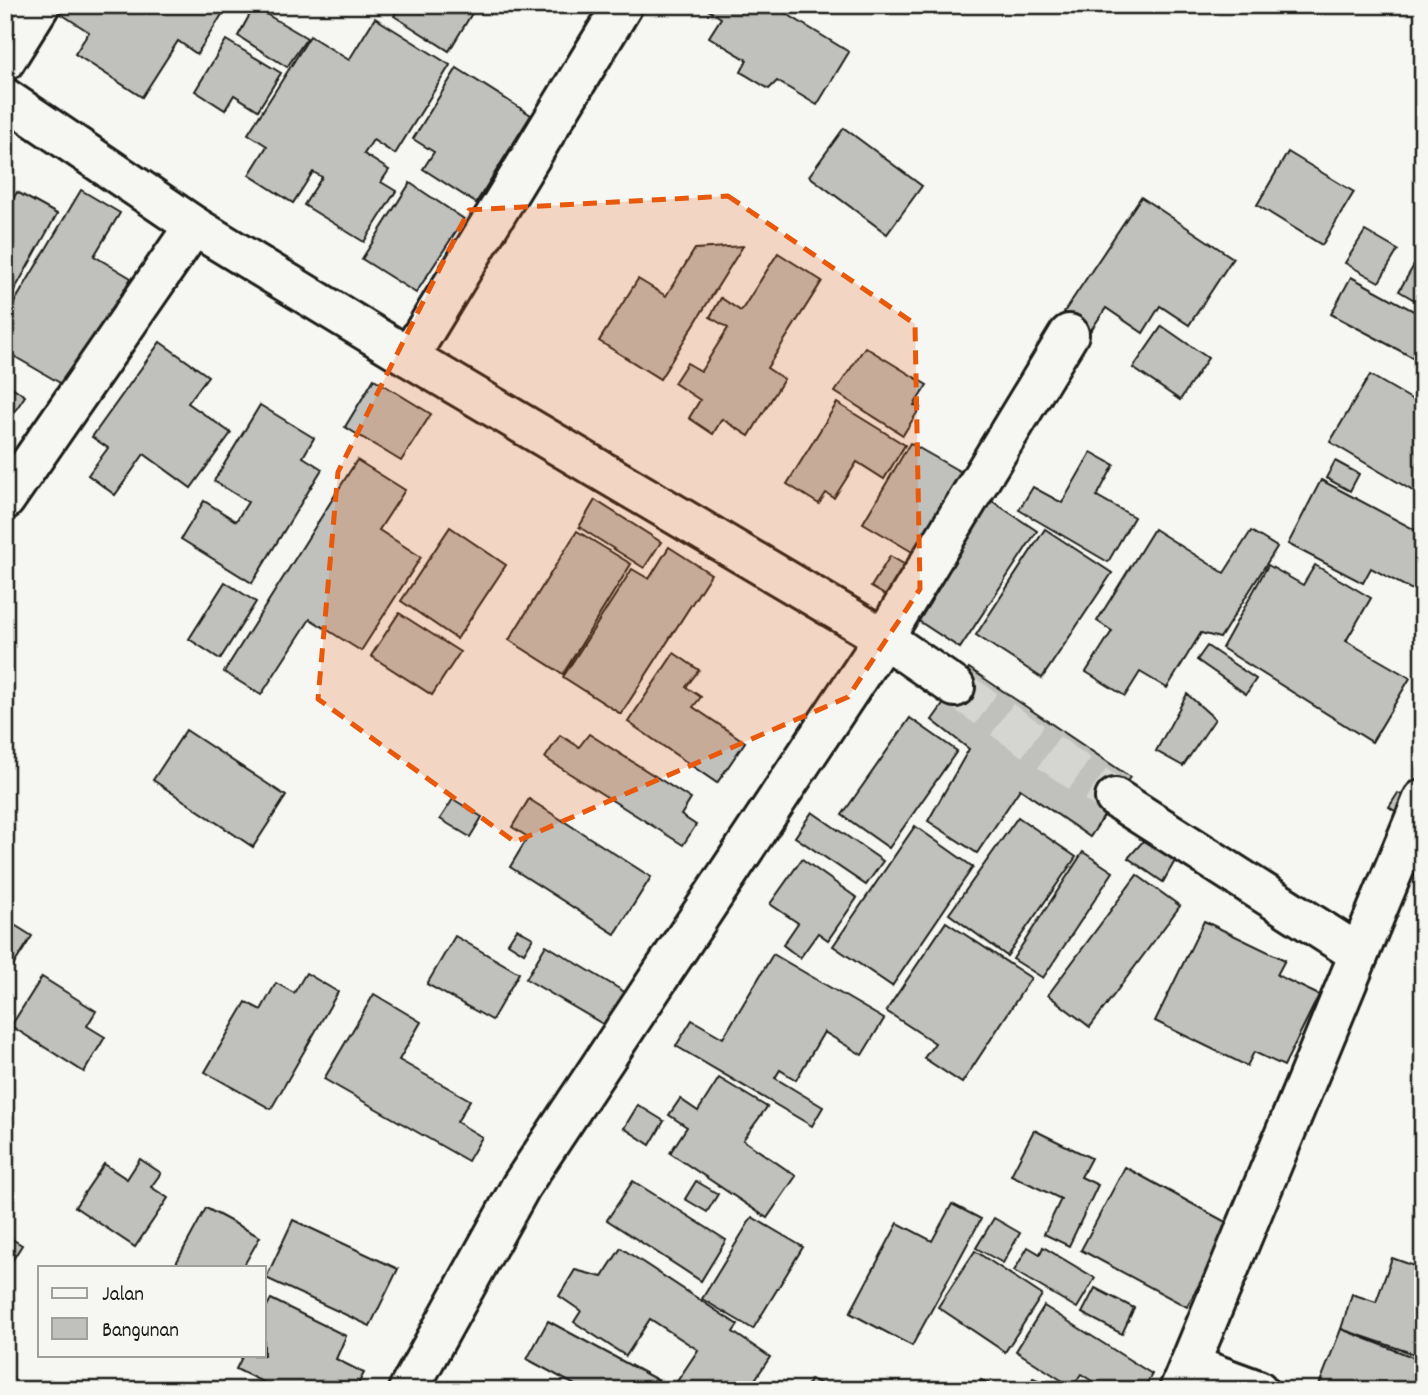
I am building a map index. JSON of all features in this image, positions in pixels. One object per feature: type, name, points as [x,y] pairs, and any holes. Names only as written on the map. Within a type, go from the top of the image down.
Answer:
[{"type":"street","points":[[5,61],[40,5]]},
{"type":"street","points":[[409,357],[623,5]]},
{"type":"street","points":[[5,98],[194,226],[409,357],[884,638],[955,687]]},
{"type":"street","points":[[5,500],[194,226]]},
{"type":"street","points":[[408,1390],[521,1186],[884,638],[1069,334]]},
{"type":"street","points":[[1115,798],[1359,954]]},
{"type":"street","points":[[1258,1390],[1184,1377],[1423,799]]},
{"type":"highlighted area","points":[[728,196],[915,324],[920,589],[848,697],[515,842],[318,699],[338,472],[469,210]]},
{"type":"building","points":[[58,5],[228,5],[197,54],[178,41],[142,97],[75,54],[89,32],[55,10]]},
{"type":"building","points":[[400,5],[477,5],[449,51],[394,16]]},
{"type":"building","points":[[700,5],[772,5],[849,52],[817,105],[777,81],[769,89],[741,72],[747,60],[709,37],[721,18]]},
{"type":"building","points":[[254,7],[307,38],[287,67],[238,36]]},
{"type":"building","points":[[375,18],[450,65],[395,154],[373,140],[364,154],[389,170],[381,182],[396,191],[364,242],[304,205],[322,177],[313,172],[293,203],[249,175],[267,146],[248,134],[310,36],[349,60]]},
{"type":"building","points":[[226,40],[281,73],[258,110],[234,95],[225,110],[195,91]]},
{"type":"building","points":[[457,68],[531,115],[476,203],[423,169],[434,152],[413,139]]},
{"type":"building","points":[[844,128],[922,186],[887,234],[809,176]]},
{"type":"building","points":[[1288,152],[1354,192],[1322,245],[1257,205]]},
{"type":"building","points":[[410,183],[464,219],[416,293],[362,259]]},
{"type":"building","points":[[81,190],[120,213],[94,256],[131,278],[67,387],[5,351],[5,318]]},
{"type":"building","points":[[17,192],[57,214],[5,307],[5,213]]},
{"type":"building","points":[[1141,197],[1233,258],[1189,325],[1160,306],[1143,333],[1106,308],[1091,330],[1064,312]]},
{"type":"building","points":[[1365,231],[1398,250],[1379,282],[1345,263]]},
{"type":"building","points":[[743,246],[660,379],[599,341],[638,279],[666,296],[695,249]]},
{"type":"building","points":[[778,253],[822,281],[767,368],[784,379],[749,436],[722,419],[713,434],[689,418],[700,400],[674,383],[687,363],[701,371],[728,328],[710,317],[721,298],[741,311]]},
{"type":"building","points":[[1417,260],[1423,263],[1423,305],[1399,291]]},
{"type":"building","points":[[1351,277],[1423,316],[1423,363],[1331,314]]},
{"type":"building","points":[[1162,326],[1208,358],[1180,400],[1133,368]]},
{"type":"building","points":[[160,342],[208,376],[188,403],[231,433],[191,488],[144,454],[115,495],[88,475],[108,448],[92,437]]},
{"type":"building","points":[[865,347],[927,385],[914,405],[920,408],[903,435],[835,392]]},
{"type":"building","points":[[1370,375],[1420,404],[1415,412],[1423,417],[1423,497],[1330,442]]},
{"type":"building","points":[[374,379],[431,414],[401,461],[345,427]]},
{"type":"building","points":[[5,382],[25,396],[5,426]]},
{"type":"building","points":[[837,403],[905,445],[884,479],[857,462],[834,498],[826,493],[819,504],[787,484]]},
{"type":"building","points":[[260,405],[314,438],[303,457],[322,469],[252,583],[181,539],[204,501],[236,521],[248,502],[214,481]]},
{"type":"building","points":[[910,443],[961,472],[914,553],[863,523]]},
{"type":"building","points":[[1091,452],[1114,465],[1097,496],[1134,517],[1108,562],[1019,510],[1033,487],[1062,503]]},
{"type":"building","points":[[357,460],[405,490],[379,530],[421,557],[361,651],[310,619],[261,695],[224,672]]},
{"type":"building","points":[[1335,461],[1359,474],[1350,491],[1326,478]]},
{"type":"building","points":[[1321,480],[1423,534],[1423,584],[1418,593],[1371,568],[1363,583],[1288,544]]},
{"type":"building","points":[[986,497],[1037,531],[960,648],[908,614]]},
{"type":"building","points":[[595,500],[661,542],[644,568],[579,527]]},
{"type":"building","points":[[450,527],[506,565],[457,639],[401,601]]},
{"type":"building","points":[[1045,529],[1112,573],[1042,678],[976,635]]},
{"type":"building","points":[[1154,529],[1224,573],[1251,531],[1277,547],[1220,638],[1201,633],[1167,688],[1140,672],[1125,696],[1086,672],[1112,631],[1097,621]]},
{"type":"building","points":[[577,531],[631,564],[563,674],[509,640]]},
{"type":"building","points":[[669,547],[711,574],[621,714],[563,677],[632,569],[649,579]]},
{"type":"building","points":[[890,556],[909,567],[890,598],[871,587]]},
{"type":"building","points":[[1268,565],[1303,585],[1315,565],[1371,598],[1346,641],[1410,678],[1372,742],[1222,648]]},
{"type":"building","points":[[225,582],[256,602],[220,659],[189,639]]},
{"type":"building","points":[[399,613],[460,652],[432,695],[371,656]]},
{"type":"building","points":[[1207,646],[1256,679],[1246,694],[1197,660]]},
{"type":"building","points":[[674,653],[699,670],[686,687],[701,697],[693,707],[745,742],[717,783],[628,722]]},
{"type":"building","points":[[969,668],[1130,777],[1090,837],[1020,789],[977,853],[928,821],[969,749],[932,720]]},
{"type":"building","points":[[1187,694],[1215,719],[1183,766],[1156,751]]},
{"type":"building","points":[[910,718],[957,751],[889,848],[842,815]]},
{"type":"building","points":[[186,730],[286,796],[253,847],[153,780]]},
{"type":"building","points":[[589,734],[691,799],[681,815],[696,825],[683,845],[545,758],[560,735],[579,747]]},
{"type":"building","points":[[1398,793],[1410,800],[1401,815],[1389,807]]},
{"type":"building","points":[[453,799],[482,817],[470,837],[440,819]]},
{"type":"building","points":[[529,799],[651,877],[615,934],[510,867],[528,837],[512,827]]},
{"type":"building","points":[[812,812],[883,861],[866,885],[795,837]]},
{"type":"building","points":[[1018,817],[1076,857],[1007,956],[949,914]]},
{"type":"building","points":[[915,826],[973,867],[892,986],[833,946]]},
{"type":"building","points":[[1145,839],[1176,859],[1163,882],[1128,858]]},
{"type":"building","points":[[1083,852],[1113,872],[1043,978],[1013,959]]},
{"type":"building","points":[[802,859],[857,898],[828,940],[818,933],[800,958],[783,945],[798,923],[770,904]]},
{"type":"building","points":[[1137,875],[1180,906],[1090,1027],[1048,995]]},
{"type":"building","points":[[5,919],[32,936],[11,969],[5,966]]},
{"type":"building","points":[[1204,921],[1285,960],[1277,975],[1319,995],[1284,1066],[1254,1052],[1247,1066],[1155,1021]]},
{"type":"building","points":[[946,922],[1031,978],[962,1083],[924,1058],[935,1043],[886,1011]]},
{"type":"building","points":[[517,929],[533,938],[524,953],[508,943]]},
{"type":"building","points":[[455,936],[519,973],[492,1020],[427,984]]},
{"type":"building","points":[[546,945],[633,997],[613,1030],[526,979]]},
{"type":"building","points":[[773,954],[884,1019],[862,1055],[824,1032],[796,1080],[780,1070],[775,1078],[823,1107],[812,1126],[676,1046],[692,1020],[723,1038]]},
{"type":"building","points":[[306,973],[338,992],[271,1109],[205,1072],[246,1002],[261,1010],[276,983],[294,993]]},
{"type":"building","points":[[42,977],[96,1011],[87,1026],[105,1037],[84,1072],[11,1026]]},
{"type":"building","points":[[374,994],[421,1022],[399,1060],[470,1100],[457,1122],[482,1137],[468,1161],[324,1079]]},
{"type":"building","points":[[719,1078],[767,1107],[743,1140],[796,1176],[767,1218],[670,1153],[687,1127],[669,1115],[680,1099],[698,1111]]},
{"type":"building","points":[[638,1105],[664,1121],[650,1145],[624,1128]]},
{"type":"building","points":[[1034,1130],[1091,1158],[1081,1177],[1098,1185],[1069,1246],[1044,1234],[1061,1199],[1011,1175]]},
{"type":"building","points":[[140,1159],[161,1173],[151,1187],[168,1198],[135,1247],[75,1207],[104,1164],[127,1179]]},
{"type":"building","points":[[1125,1167],[1231,1225],[1187,1307],[1081,1250]]},
{"type":"building","points":[[633,1181],[726,1240],[701,1281],[607,1220]]},
{"type":"building","points":[[696,1181],[718,1194],[707,1212],[685,1199]]},
{"type":"building","points":[[952,1204],[981,1219],[912,1346],[850,1313],[898,1223],[932,1241]]},
{"type":"building","points":[[206,1208],[260,1237],[244,1266],[175,1266]]},
{"type":"building","points":[[752,1217],[803,1247],[753,1329],[702,1299]]},
{"type":"building","points":[[994,1218],[1020,1233],[1003,1263],[976,1248]]},
{"type":"building","points":[[293,1220],[398,1269],[370,1326],[266,1278]]},
{"type":"building","points":[[5,1235],[22,1245],[5,1272]]},
{"type":"building","points":[[1028,1247],[1040,1254],[1043,1247],[1095,1278],[1077,1308],[1014,1271]]},
{"type":"building","points":[[621,1248],[738,1325],[733,1332],[770,1357],[748,1390],[686,1390],[676,1383],[698,1350],[650,1319],[626,1356],[574,1322],[581,1311],[559,1296],[575,1270],[602,1277]]},
{"type":"building","points":[[975,1251],[1042,1295],[1005,1352],[938,1307]]},
{"type":"building","points":[[1392,1258],[1423,1269],[1423,1357],[1341,1329],[1352,1294],[1376,1302]]},
{"type":"building","points":[[1095,1288],[1134,1308],[1122,1334],[1082,1313]]},
{"type":"building","points":[[271,1299],[346,1336],[336,1359],[364,1373],[355,1390],[279,1390],[236,1369],[242,1356],[266,1356],[266,1308]]},
{"type":"building","points":[[1044,1306],[1152,1374],[1143,1390],[1106,1390],[1081,1374],[1072,1387],[1016,1351]]},
{"type":"building","points":[[548,1321],[676,1390],[584,1390],[527,1359]]},
{"type":"building","points":[[1341,1329],[1423,1361],[1423,1390],[1330,1390],[1319,1385]]},
{"type":"building","points":[[1033,1378],[1062,1390],[1028,1390]]},
{"type":"building","points":[[810,1379],[836,1390],[806,1390]]},
{"type":"building","points":[[981,1380],[1005,1390],[977,1390]]},
{"type":"tunnel","points":[[955,687],[1115,798]]}]
